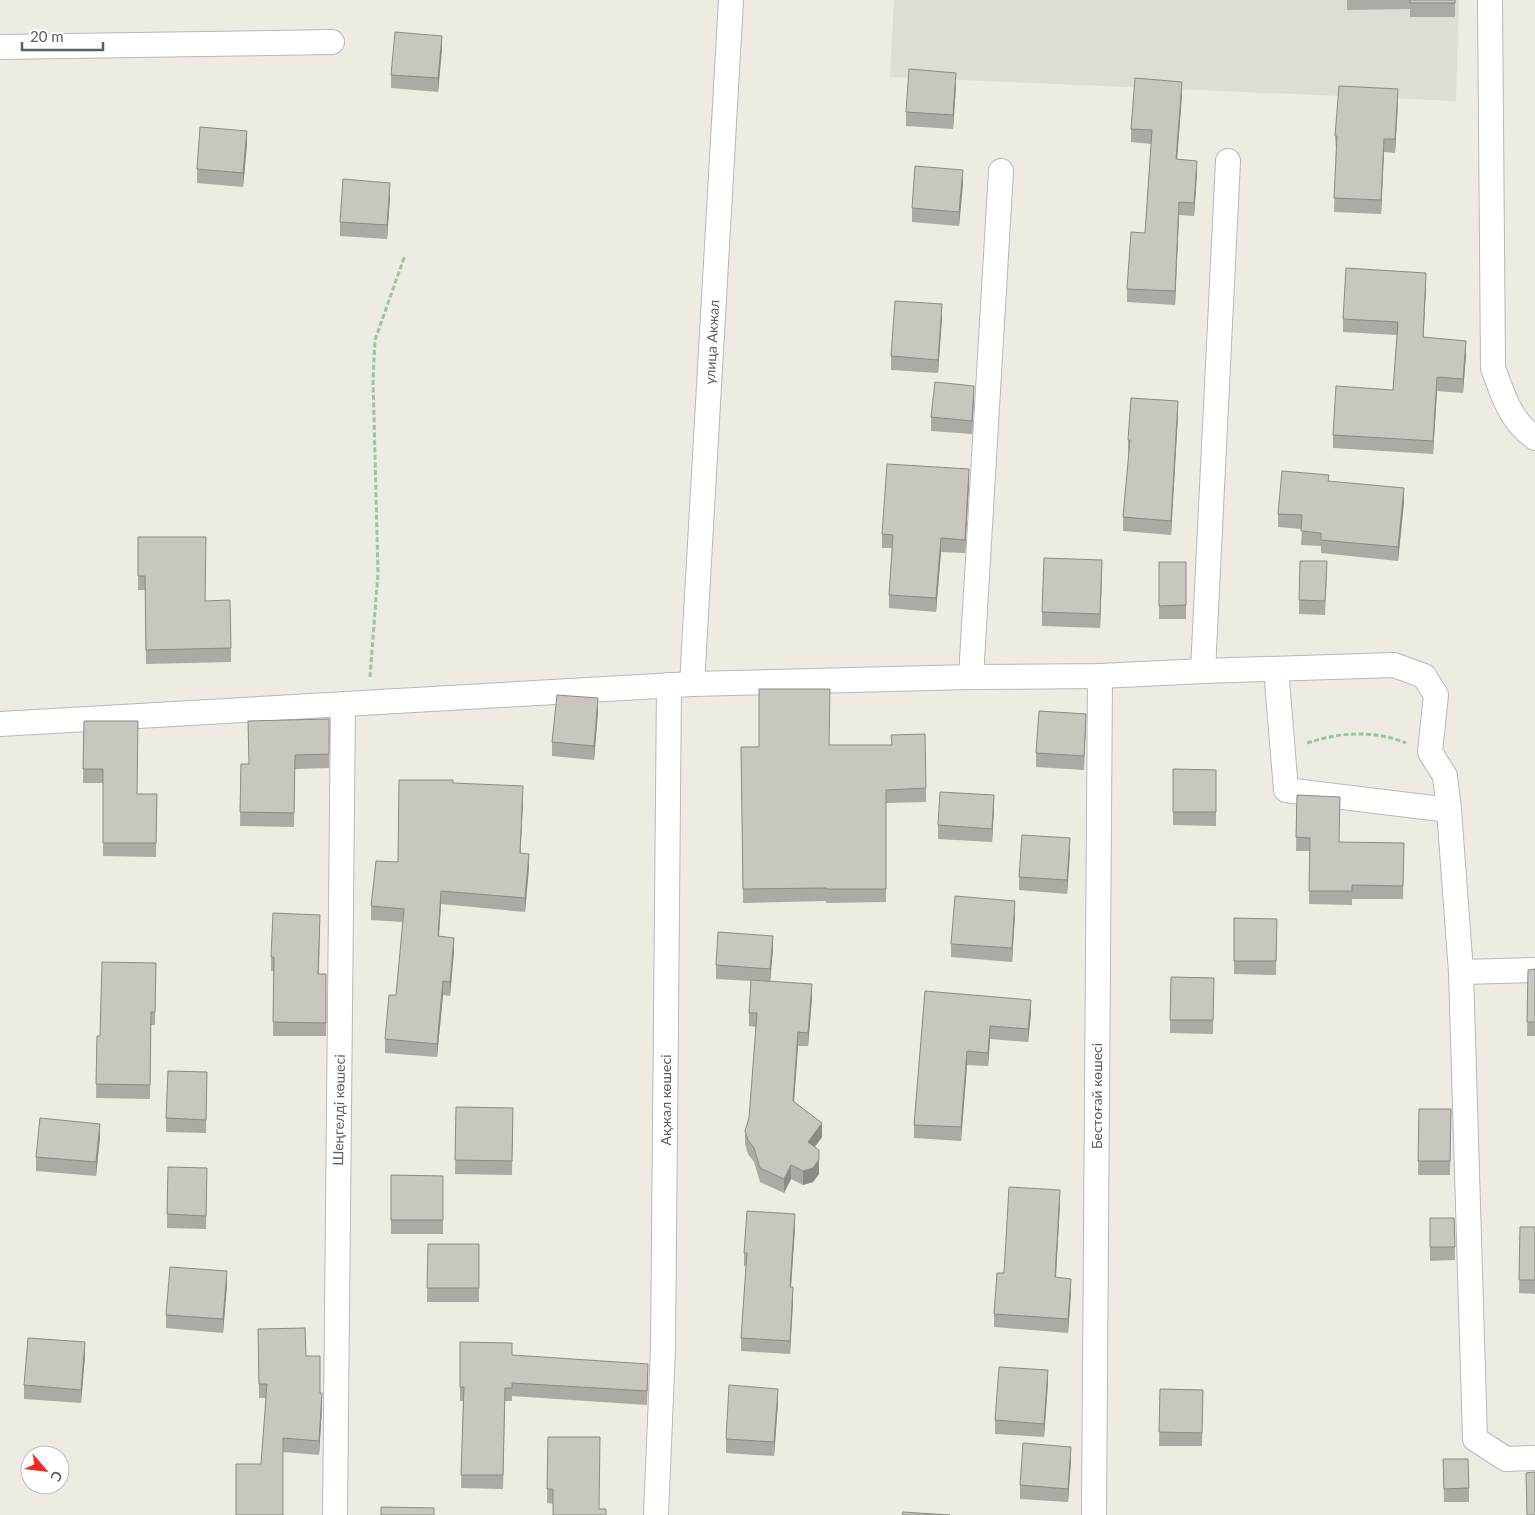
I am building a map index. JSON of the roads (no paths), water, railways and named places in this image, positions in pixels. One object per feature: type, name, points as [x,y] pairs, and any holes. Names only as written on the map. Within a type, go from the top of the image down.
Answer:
[{"type":"street","name":"улица Акжал","points":[[680,684],[731,0]]},
{"type":"street","points":[[1490,0],[1493,368],[1508,408],[1525,431],[1535,438]]},
{"type":"street","points":[[0,47],[332,42]]},
{"type":"street","points":[[1203,671],[1228,161]]},
{"type":"street","points":[[971,677],[1001,170]]},
{"type":"street","points":[[0,724],[680,684],[1100,676],[1394,665],[1424,676],[1436,695],[1430,752],[1445,776],[1461,972],[1475,1439],[1506,1459],[1535,1458]]},
{"type":"street","points":[[1276,669],[1286,790],[1449,810]]},
{"type":"street","name":"Бестоғай көшесі","points":[[1094,1515],[1100,676]]},
{"type":"street","name":"Ақжал көшесі","points":[[656,1515],[664,1349],[680,684]]},
{"type":"street","name":"Шеңгелді көшесі","points":[[335,1515],[344,704]]},
{"type":"street","points":[[1461,972],[1535,970]]}]
